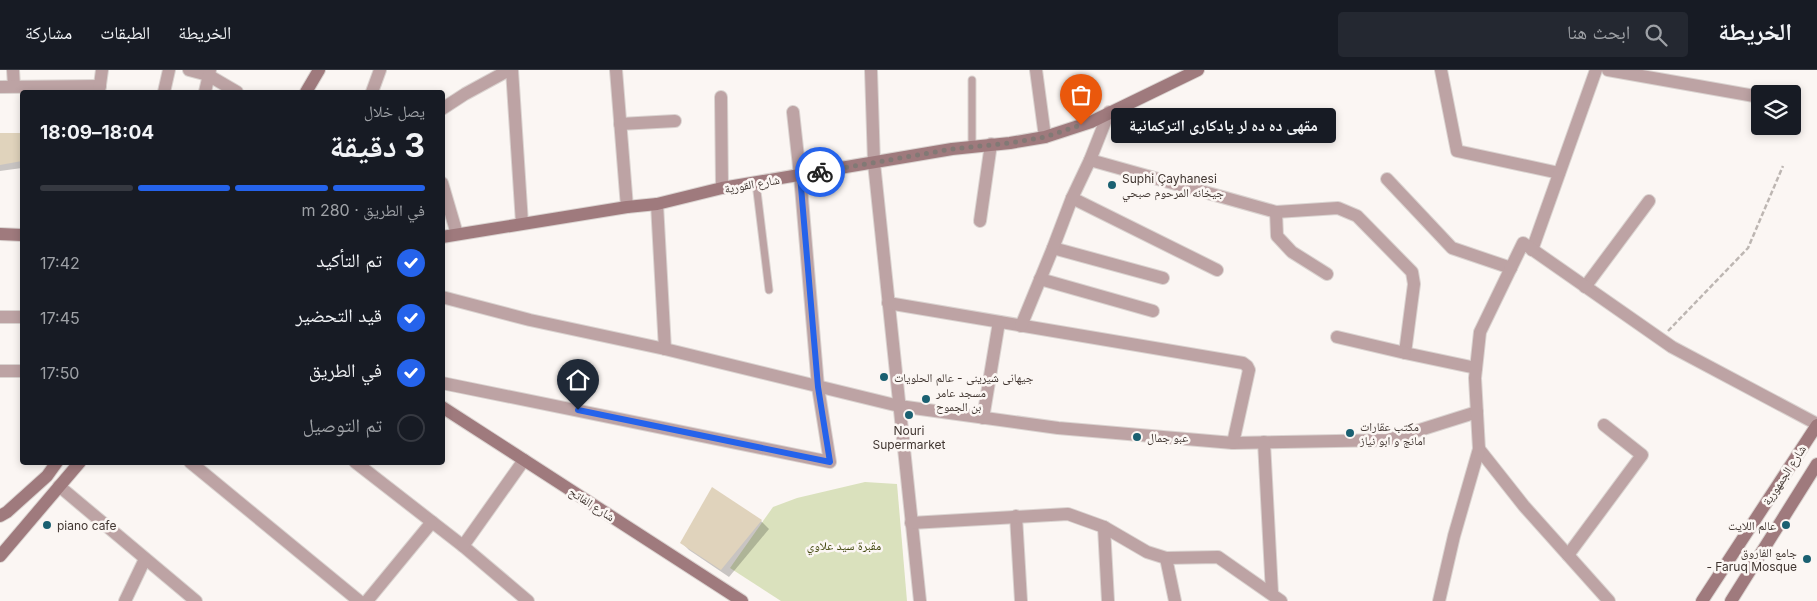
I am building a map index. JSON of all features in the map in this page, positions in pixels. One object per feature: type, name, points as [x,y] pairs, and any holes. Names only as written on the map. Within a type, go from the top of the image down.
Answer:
[{"type":"street","points":[[13,70],[14,86]]},
{"type":"street","points":[[0,87],[100,89],[102,70]]},
{"type":"street","points":[[164,90],[169,70]]},
{"type":"street","points":[[189,70],[209,72],[234,90]]},
{"type":"street","points":[[307,90],[319,70]]},
{"type":"street","points":[[373,90],[380,70]]},
{"type":"street","points":[[445,107],[470,90],[510,70],[522,223]]},
{"type":"street","points":[[616,70],[627,206]]},
{"type":"street","points":[[871,70],[874,163],[920,601]]},
{"type":"street","points":[[1036,70],[1045,137]]},
{"type":"street","name":"شارع القورية","points":[[445,236],[627,206],[657,204],[722,188],[972,146],[1010,143],[1045,137],[1071,129],[1109,112],[1175,75],[1198,70]]},
{"type":"street","points":[[1441,70],[1457,151],[1559,173]]},
{"type":"street","points":[[1532,250],[1596,70]]},
{"type":"street","points":[[1608,70],[1751,95]]},
{"type":"street","points":[[205,90],[209,72]]},
{"type":"street","points":[[721,97],[722,188]]},
{"type":"street","points":[[445,384],[830,462],[818,387],[793,112]]},
{"type":"street","points":[[1020,326],[1109,112]]},
{"type":"street","points":[[620,124],[675,122]]},
{"type":"street","points":[[980,221],[991,144]]},
{"type":"street","points":[[1090,160],[1276,212],[1338,208],[1357,216],[1412,272],[1414,284],[1405,353]]},
{"type":"street","points":[[1387,179],[1452,248],[1511,268]]},
{"type":"street","points":[[445,193],[457,234]]},
{"type":"street","points":[[1072,198],[1217,270]]},
{"type":"street","points":[[1585,287],[1650,201]]},
{"type":"street","points":[[657,204],[665,350]]},
{"type":"street","points":[[1276,212],[1277,236],[1292,252],[1327,274]]},
{"type":"street","points":[[0,234],[20,234]]},
{"type":"street","points":[[1439,601],[1454,536],[1479,449],[1475,378],[1480,332],[1523,243],[1672,347],[1817,424]]},
{"type":"street","points":[[1053,248],[1163,278]]},
{"type":"street","points":[[1040,279],[1153,311]]},
{"type":"street","points":[[445,298],[530,320],[899,406],[1058,428],[1233,443],[1388,440],[1477,412]]},
{"type":"street","points":[[888,302],[1243,363],[1249,370],[1233,443]]},
{"type":"street","points":[[0,317],[20,317]]},
{"type":"street","points":[[983,418],[999,322]]},
{"type":"street","points":[[1337,337],[1476,368]]},
{"type":"street","points":[[0,371],[20,371]]},
{"type":"street","name":"شارع الفاتح","points":[[445,409],[742,601]]},
{"type":"street","name":"شارع الجمهورية","points":[[1702,601],[1817,424]]},
{"type":"street","points":[[1568,555],[1642,455],[1604,425]]},
{"type":"street","points":[[1264,442],[1276,597]]},
{"type":"street","points":[[1479,449],[1524,506],[1609,601]]},
{"type":"street","points":[[463,546],[524,460]]},
{"type":"street","name":"شارع الجمهورية","points":[[1731,601],[1817,464]]},
{"type":"street","points":[[0,516],[47,476],[55,465]]},
{"type":"street","points":[[0,556],[77,465]]},
{"type":"street","points":[[194,465],[358,601]]},
{"type":"street","points":[[359,465],[463,546],[528,601]]},
{"type":"street","points":[[47,476],[196,601]]},
{"type":"street","points":[[912,523],[1068,514],[1104,528],[1147,552],[1166,558],[1218,557],[1276,597]]},
{"type":"street","points":[[1016,516],[1021,601]]},
{"type":"street","points":[[367,601],[432,522]]},
{"type":"street","points":[[1104,528],[1108,601]]},
{"type":"street","points":[[1166,558],[1175,601]]},
{"type":"street","points":[[125,601],[145,559]]},
{"type":"lane","points":[[972,80],[972,146]]},
{"type":"lane","points":[[756,183],[769,290]]},
{"type":"path","points":[[1660,339],[1748,248],[1783,166]]},
{"type":"green space","name":"مقبرة سيد علاوي","points":[[865,482],[897,484],[907,601],[781,601],[730,568],[773,507],[797,498]]},
{"type":"building","points":[[0,133],[20,133],[20,161],[0,165]]},
{"type":"building","points":[[712,487],[762,520],[721,570],[680,543]]},
{"type":"way so far","points":[[820,172],[952,149],[1045,137],[1081,125]]},
{"type":"place","name":"مقهى ده ده لر يادكارى التركمانية","points":[[1081,125]]},
{"type":"place","name":"Suphi Çayhanesi جيخانه المرحوم صبحي","points":[[1112,185]]},
{"type":"place","name":"جیهانی شیرینی - عالم الحلويات","points":[[884,377]]},
{"type":"place","name":"مسجد عامر بن الجموح","points":[[926,399]]},
{"type":"place","name":"Nouri Supermarket","points":[[909,415]]},
{"type":"place","name":"مكتب عقارات امانج و ابو نياز","points":[[1350,433]]},
{"type":"place","name":"عبو جمال","points":[[1137,437]]},
{"type":"place","name":"piano cafe","points":[[47,525]]},
{"type":"place","name":"عالم اللايت","points":[[1786,525]]},
{"type":"place","name":"جامع الفاروق - Faruq Mosque","points":[[1807,559]]},
{"type":"route","points":[[578,410],[830,462],[818,387],[800,175],[820,172]]}]
